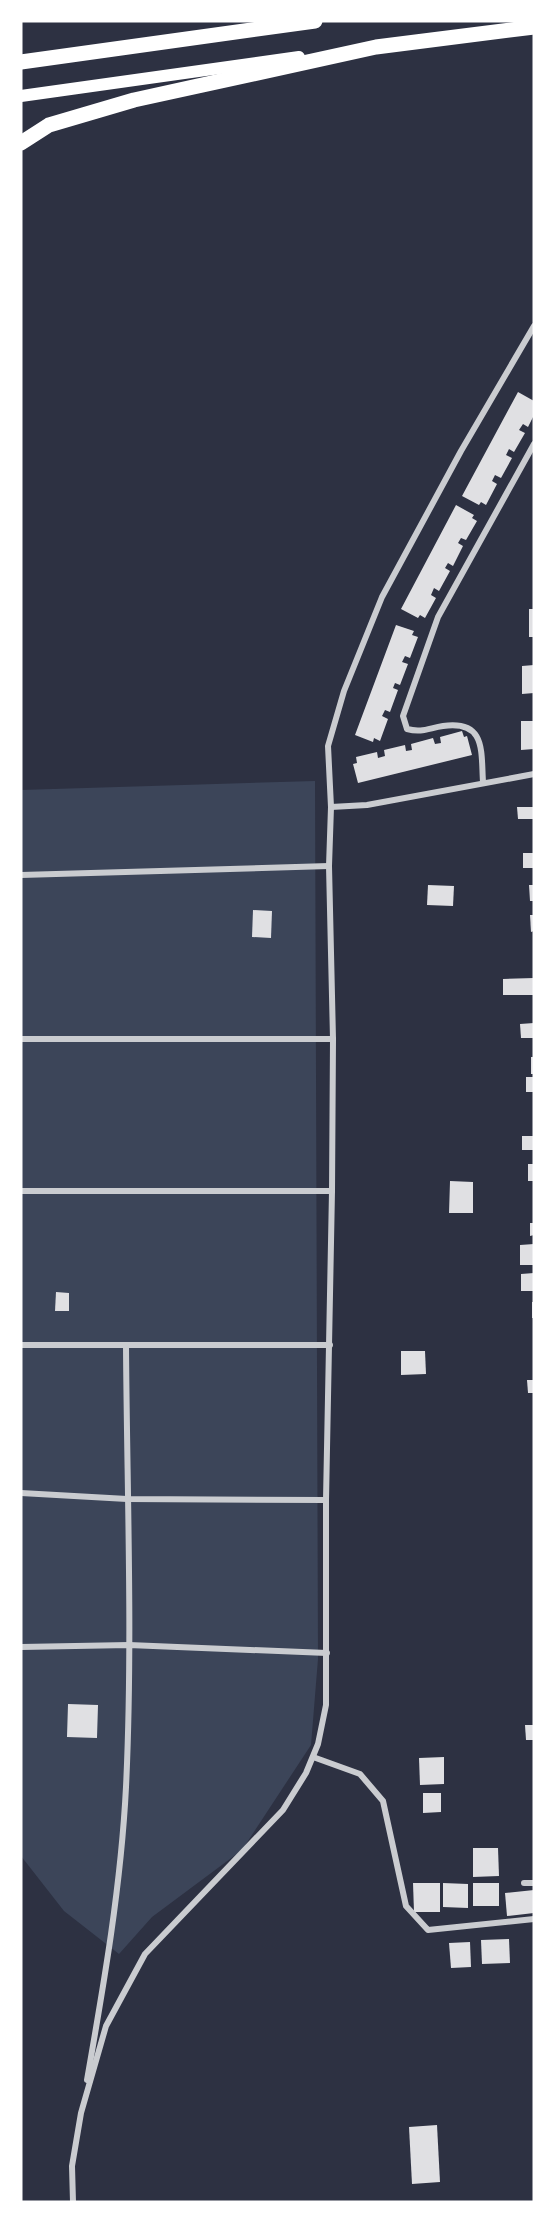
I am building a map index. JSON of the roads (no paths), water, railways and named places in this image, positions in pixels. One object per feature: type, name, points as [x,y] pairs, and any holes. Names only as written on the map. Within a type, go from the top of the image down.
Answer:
[{"type":"main road","points":[[21,63],[315,21]]},
{"type":"main road","points":[[21,96],[534,27]]},
{"type":"main road","points":[[21,143],[49,125],[134,100],[376,47]]},
{"type":"street","points":[[81,2113],[106,2026],[145,1953],[253,1845],[283,1810],[318,1744],[326,1705],[326,1500],[332,1191],[333,1040],[329,867],[332,807],[328,746],[344,691],[382,597],[461,451],[534,326]]},
{"type":"street","points":[[483,782],[480,740],[476,733],[461,725],[442,726],[420,733],[407,729],[403,716],[438,617],[534,444]]},
{"type":"street","points":[[332,807],[367,805],[534,774]]},
{"type":"street","points":[[21,874],[329,867]]},
{"type":"street","points":[[21,1039],[333,1040]]},
{"type":"street","points":[[21,1191],[332,1191]]},
{"type":"street","points":[[21,1345],[330,1345]]},
{"type":"street","points":[[73,2202],[72,2166],[115,1925],[126,1788],[129,1645],[126,1346]]},
{"type":"street","points":[[21,1493],[127,1498],[326,1500]]},
{"type":"street","points":[[21,1647],[129,1645],[327,1653]]},
{"type":"street","points":[[313,1757],[360,1774],[383,1800],[406,1906],[428,1930],[534,1919]]},
{"type":"street","points":[[524,1883],[534,1883]]}]
